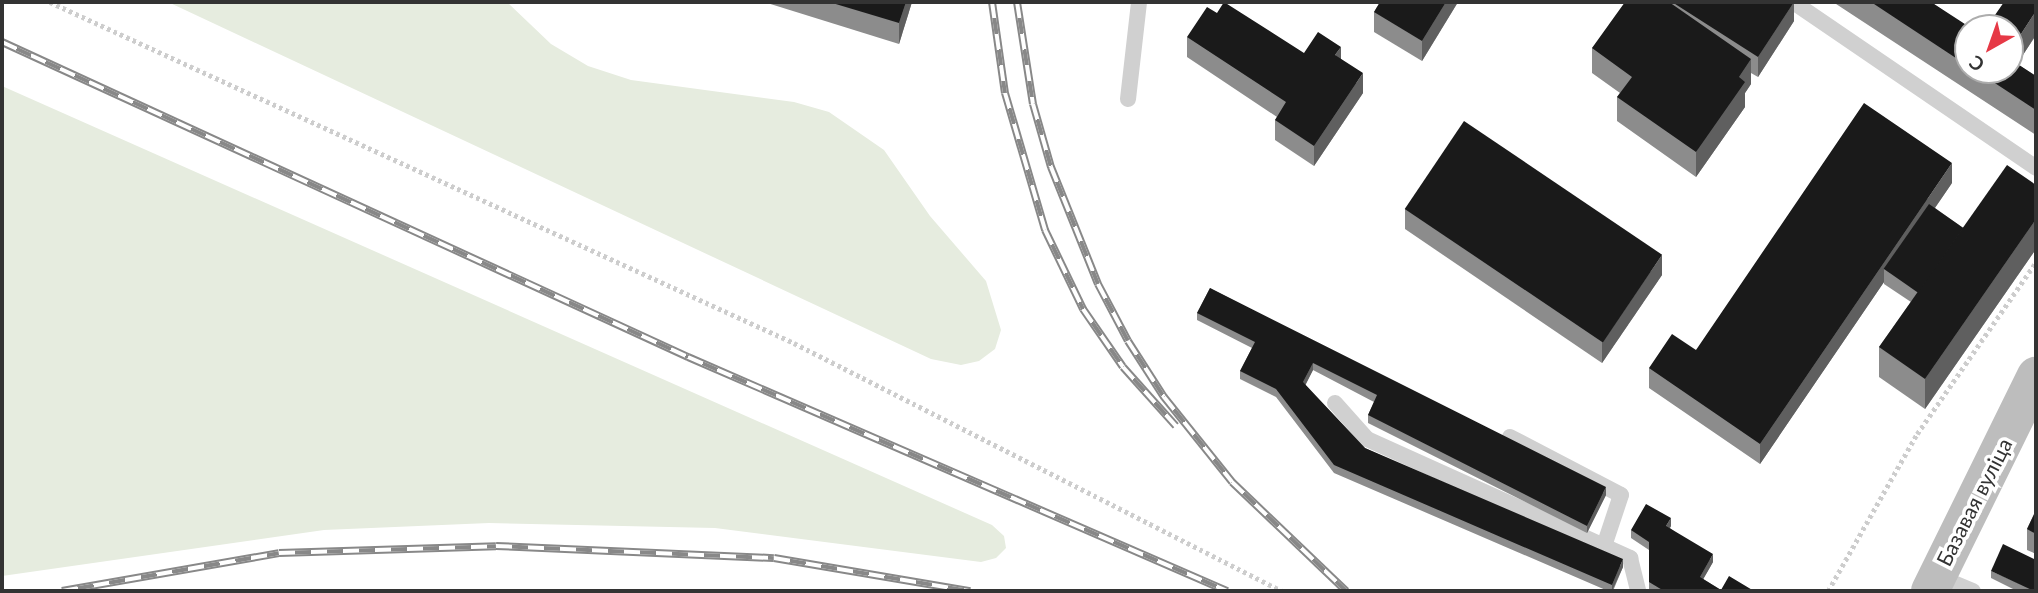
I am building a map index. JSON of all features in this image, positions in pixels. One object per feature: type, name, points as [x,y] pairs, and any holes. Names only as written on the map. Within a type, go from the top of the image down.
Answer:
[{"type":"street","name":"Базавая вуліца","points":[[1933,584],[2035,383]]},
{"type":"lane","points":[[1128,99],[1139,2]]},
{"type":"lane","points":[[1793,2],[2036,168]]},
{"type":"lane","points":[[1335,403],[1367,439],[1630,558],[1638,591]]},
{"type":"lane","points":[[1510,437],[1621,495],[1604,546]]},
{"type":"lane","points":[[1933,584],[1973,591]]},
{"type":"path","points":[[50,2],[794,343],[1282,591]]},
{"type":"path","points":[[1828,591],[1917,434],[2036,262]]},
{"type":"shaded area","points":[[168,2],[507,2],[551,44],[588,66],[631,80],[794,102],[829,112],[884,150],[930,216],[986,281],[1001,330],[995,349],[979,361],[961,365],[931,359]]},
{"type":"shaded area","points":[[2,86],[992,525],[1004,536],[1006,548],[996,558],[981,562],[715,528],[489,523],[324,530],[2,576]]},
{"type":"building","points":[[829,2],[906,2],[899,23]]},
{"type":"building","points":[[1224,2],[1304,53],[1318,32],[1341,47],[1335,55],[1363,73],[1314,146],[1275,120],[1286,102],[1187,37],[1207,7],[1217,13]]},
{"type":"building","points":[[1380,2],[1446,2],[1422,41],[1374,12]]},
{"type":"building","points":[[1625,2],[1669,2],[1751,59],[1739,77],[1745,82],[1696,152],[1617,97],[1632,77],[1592,48]]},
{"type":"building","points":[[1672,2],[1794,2],[1758,57]]},
{"type":"building","points":[[1871,2],[1931,2],[1954,17],[1954,57]]},
{"type":"building","points":[[2004,2],[2036,2],[2036,11],[2024,29],[2024,14],[1996,14]]},
{"type":"building","points":[[2024,68],[2036,76],[2036,110],[1996,84],[2024,84]]},
{"type":"building","points":[[1864,103],[1952,163],[1760,444],[1649,368],[1672,334],[1696,350]]},
{"type":"building","points":[[1464,121],[1662,255],[1603,343],[1405,209]]},
{"type":"building","points":[[2007,165],[2036,185],[2036,219],[1925,379],[1879,347]]},
{"type":"building","points":[[1929,204],[1963,228],[1918,293],[1884,269]]},
{"type":"building","points":[[1210,288],[1606,487],[1587,526],[1368,415],[1377,395],[1313,363],[1303,382],[1365,448],[1623,559],[1612,585],[1334,465],[1276,389],[1240,371],[1255,342],[1197,313]]},
{"type":"building","points":[[1646,504],[1671,518],[1666,526],[1713,554],[1700,577],[1721,590],[1729,576],[1754,591],[1664,591],[1649,582],[1649,542],[1631,530]]},
{"type":"building","points":[[2036,510],[2036,534],[2027,529]]},
{"type":"building","points":[[2003,544],[2036,560],[2036,591],[1991,571]]},
{"type":"railway","points":[[992,2],[1005,93],[1045,230],[1083,309],[1123,367],[1176,426]]},
{"type":"railway","points":[[1017,2],[1033,104],[1051,167],[1098,284],[1128,341],[1164,397],[1232,482],[1346,591]]},
{"type":"railway","points":[[2,42],[688,357],[1227,591]]},
{"type":"railway","points":[[62,591],[279,553],[496,546],[774,558],[970,591]]}]
